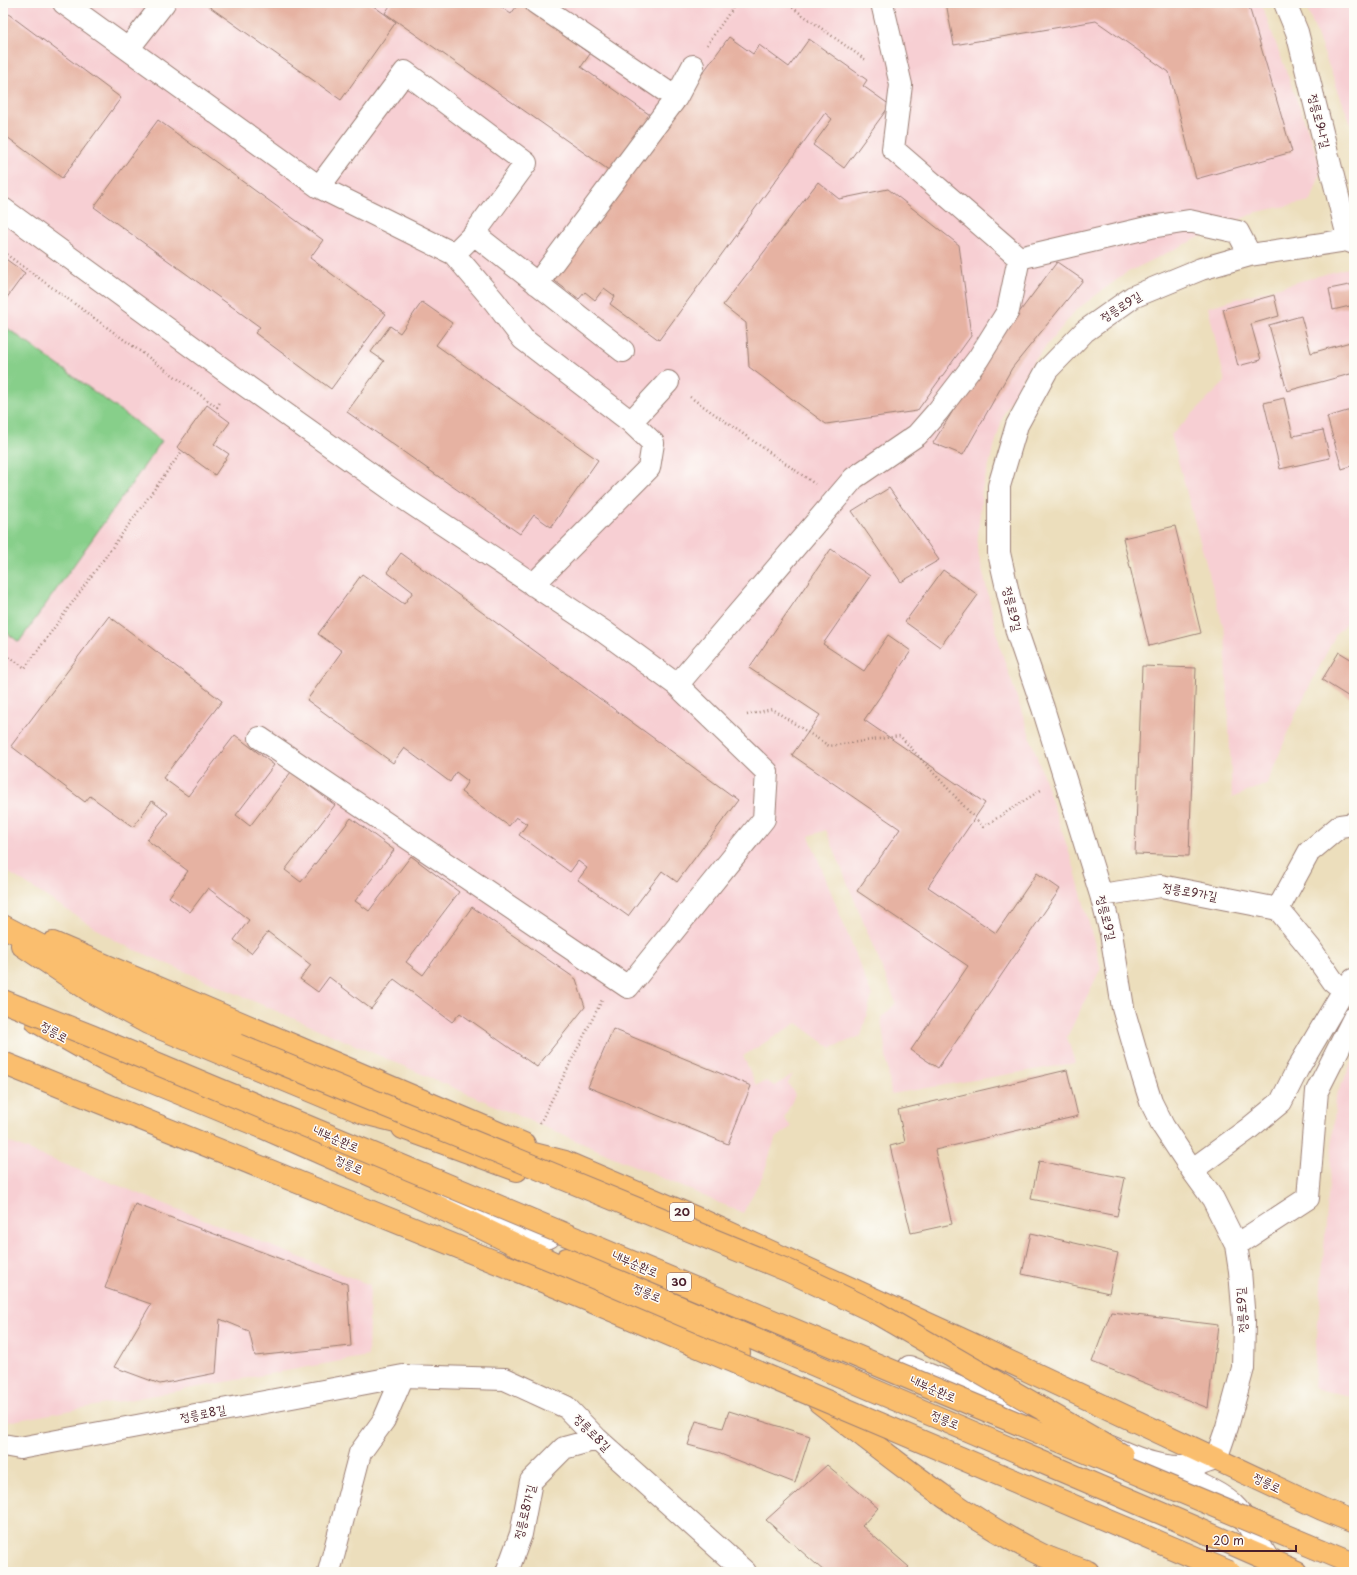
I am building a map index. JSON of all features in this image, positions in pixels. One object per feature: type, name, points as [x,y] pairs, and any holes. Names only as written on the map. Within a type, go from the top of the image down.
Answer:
[{"type":"main road","name":"정릉로","points":[[3,921],[701,1220],[1216,1458],[1322,1509],[1354,1522]]},
{"type":"main road","points":[[3,926],[149,1003],[237,1045],[789,1271],[875,1312],[1199,1500]]},
{"type":"main road","name":"정릉로","points":[[3,932],[95,994],[148,1023],[364,1114],[552,1184],[701,1220]]},
{"type":"main road","name":"정릉로","points":[[4,1004],[128,1072],[262,1127],[389,1183],[1296,1572]]},
{"type":"main road","name":"내부순환로","points":[[4,1004],[91,1036],[1354,1564]]},
{"type":"main road","points":[[3,1063],[560,1288],[1228,1572]]},
{"type":"main road","name":"정릉로","points":[[364,1114],[565,1162]]},
{"type":"main road","points":[[389,1183],[787,1377],[920,1479],[974,1517],[1043,1555],[1088,1572]]},
{"type":"street","points":[[64,3],[319,188],[454,254],[494,300],[523,339],[631,422],[653,443],[649,468],[533,585]]},
{"type":"street","points":[[128,49],[164,3]]},
{"type":"street","points":[[536,3],[676,98]]},
{"type":"street","points":[[882,3],[901,85],[893,149],[1019,258]]},
{"type":"street","name":"정릉로9나길","points":[[1285,3],[1297,32],[1352,241]]},
{"type":"street","points":[[537,284],[676,98],[693,66]]},
{"type":"street","points":[[319,188],[406,72],[526,163],[474,234],[454,254]]},
{"type":"street","points":[[3,209],[235,378],[405,499],[602,631],[677,685],[767,772],[764,819],[628,987],[260,738]]},
{"type":"street","points":[[1019,258],[1151,227],[1189,221],[1238,232],[1250,255]]},
{"type":"street","points":[[474,234],[623,351]]},
{"type":"street","name":"정릉로9길","points":[[1216,1458],[1227,1427],[1243,1368],[1244,1321],[1240,1271],[1236,1245],[1212,1198],[1163,1126],[1151,1102],[1123,1008],[1111,933],[1101,895],[1043,708],[1017,632],[999,553],[999,486],[1017,425],[1047,370],[1085,330],[1133,297],[1201,269],[1250,255],[1352,241]]},
{"type":"street","points":[[677,685],[854,478],[917,435],[955,388],[978,358],[1008,311],[1019,258]]},
{"type":"street","points":[[631,422],[668,382]]},
{"type":"street","points":[[1192,1170],[1247,1130],[1281,1102],[1297,1070],[1349,984],[1333,981],[1310,948],[1278,908],[1309,852],[1340,826],[1354,824]]},
{"type":"street","name":"정릉로9가길","points":[[1101,895],[1161,886],[1278,908]]},
{"type":"street","points":[[1236,1245],[1308,1198],[1317,1091],[1343,1057],[1354,1018]]},
{"type":"street","points":[[389,1183],[776,1314],[1152,1464],[1201,1486],[1227,1500],[1237,1509],[1268,1559]]},
{"type":"street","points":[[329,1572],[360,1453],[384,1420],[403,1376]]},
{"type":"street","name":"정릉로8길","points":[[3,1445],[20,1448],[403,1376],[505,1379],[566,1407],[597,1439],[746,1572]]},
{"type":"street","name":"정릉로8가길","points":[[506,1572],[521,1534],[531,1481],[564,1448],[597,1439]]},
{"type":"street","points":[[1152,1464],[1169,1467],[1193,1466],[1216,1458]]},
{"type":"path","points":[[693,66],[736,3]]},
{"type":"path","points":[[786,3],[901,85]]},
{"type":"path","points":[[3,252],[217,407]]},
{"type":"path","points":[[214,410],[235,378]]},
{"type":"path","points":[[668,382],[836,499]]},
{"type":"path","points":[[3,652],[25,668],[182,451]]},
{"type":"path","points":[[716,722],[772,710],[828,746],[900,736],[983,827],[1047,787]]},
{"type":"path","points":[[528,1146],[613,977]]},
{"type":"shaded area","points":[[3,3],[1261,3],[1322,168],[1311,201],[1257,212],[1198,238],[1126,273],[1076,310],[1030,366],[1004,413],[982,489],[977,547],[1001,650],[1074,867],[1101,968],[1067,1037],[1075,1063],[891,1094],[881,1018],[896,1003],[826,830],[809,836],[872,996],[861,1036],[831,1048],[797,1023],[743,1056],[756,1085],[766,1081],[775,1086],[793,1074],[788,1083],[795,1095],[784,1118],[791,1127],[775,1139],[764,1173],[743,1213],[117,942],[3,869]]},
{"type":"shaded area","points":[[1305,3],[1354,3],[1354,133]]},
{"type":"shaded area","points":[[1354,266],[1354,614],[1336,634],[1297,711],[1267,784],[1232,798],[1225,633],[1171,435],[1225,382],[1208,307]]},
{"type":"shaded area","points":[[1354,1058],[1354,1397],[1313,1388],[1336,1096]]},
{"type":"shaded area","points":[[3,1140],[370,1285],[368,1356],[7,1422],[3,1417]]},
{"type":"green space","points":[[3,325],[162,441],[19,642],[3,630]]},
{"type":"building","points":[[208,3],[369,3],[396,22],[341,100],[207,5]]},
{"type":"building","points":[[392,3],[495,3],[511,14],[519,3],[533,3],[581,37],[576,44],[590,54],[581,67],[653,117],[613,173],[385,13]]},
{"type":"building","points":[[946,3],[1248,3],[1292,152],[1196,179],[1169,72],[1096,21],[954,45]]},
{"type":"building","points":[[3,10],[121,98],[62,178],[3,134]]},
{"type":"building","points":[[729,37],[753,54],[759,45],[789,67],[809,39],[867,80],[863,86],[890,105],[844,168],[813,145],[832,119],[825,113],[659,340],[610,304],[615,296],[604,288],[595,300],[585,292],[579,299],[552,279]]},
{"type":"building","points":[[158,120],[323,240],[310,258],[386,314],[331,389],[255,333],[260,327],[94,207]]},
{"type":"building","points":[[818,182],[839,199],[888,189],[959,245],[971,336],[917,411],[826,424],[749,367],[746,323],[723,305]]},
{"type":"building","points":[[3,257],[25,273],[3,303]]},
{"type":"building","points":[[1057,262],[1083,280],[1012,368],[963,455],[933,443],[988,354]]},
{"type":"building","points":[[1354,284],[1354,305],[1333,310],[1329,289]]},
{"type":"building","points":[[1274,295],[1279,316],[1251,324],[1261,360],[1238,366],[1223,309]]},
{"type":"building","points":[[422,302],[452,323],[436,345],[598,460],[551,527],[534,515],[520,534],[347,412],[384,361],[371,352],[390,326],[400,333]]},
{"type":"building","points":[[1301,316],[1311,353],[1354,341],[1354,373],[1287,391],[1269,325]]},
{"type":"building","points":[[1284,398],[1293,436],[1323,430],[1330,458],[1280,469],[1264,403]]},
{"type":"building","points":[[207,405],[230,422],[214,444],[229,454],[215,475],[177,447]]},
{"type":"building","points":[[1354,409],[1354,465],[1342,469],[1327,417]]},
{"type":"building","points":[[889,488],[939,560],[901,582],[852,511]]},
{"type":"building","points":[[1175,526],[1201,633],[1149,646],[1123,538]]},
{"type":"building","points":[[831,549],[870,576],[823,644],[864,671],[888,635],[911,651],[864,720],[985,803],[928,887],[996,933],[1037,873],[1060,889],[938,1068],[911,1050],[968,966],[857,891],[900,829],[792,755],[820,715],[749,668]]},
{"type":"building","points":[[401,553],[738,800],[677,882],[662,871],[628,916],[578,880],[587,868],[578,861],[570,872],[519,835],[527,824],[516,817],[509,826],[461,792],[468,781],[456,772],[450,782],[404,748],[393,763],[307,700],[342,651],[318,634],[362,574],[404,604],[413,592],[387,572]]},
{"type":"building","points":[[943,570],[978,595],[940,647],[905,622]]},
{"type":"building","points":[[109,616],[222,701],[163,778],[188,796],[235,735],[274,765],[236,815],[250,826],[291,772],[335,805],[285,870],[301,882],[351,818],[394,850],[355,901],[369,911],[411,856],[459,892],[406,962],[423,975],[472,907],[576,979],[585,1007],[537,1067],[460,1013],[452,1022],[394,979],[371,1009],[329,977],[318,992],[300,979],[311,965],[268,932],[251,953],[234,940],[249,920],[208,888],[190,912],[169,897],[188,871],[147,840],[168,813],[152,801],[133,827],[90,796],[85,802],[11,746]]},
{"type":"building","points":[[1339,652],[1354,661],[1354,700],[1322,680]]},
{"type":"building","points":[[1142,666],[1196,668],[1189,856],[1135,854]]},
{"type":"building","points":[[613,1029],[751,1086],[728,1144],[588,1087]]},
{"type":"building","points":[[1067,1070],[1078,1116],[935,1150],[952,1224],[911,1233],[890,1146],[905,1142],[898,1110]]},
{"type":"building","points":[[1039,1161],[1125,1178],[1117,1216],[1031,1199]]},
{"type":"building","points":[[135,1204],[347,1284],[351,1346],[255,1356],[249,1331],[220,1319],[216,1373],[160,1384],[114,1367],[151,1304],[105,1288]]},
{"type":"building","points":[[1031,1233],[1118,1253],[1109,1293],[1022,1274]]},
{"type":"building","points":[[1353,1245],[1354,1301],[1351,1301]]},
{"type":"building","points":[[1111,1312],[1218,1325],[1208,1408],[1092,1362]]},
{"type":"building","points":[[729,1411],[810,1436],[795,1483],[718,1453],[688,1445],[696,1421],[723,1428]]},
{"type":"building","points":[[827,1465],[878,1508],[862,1526],[909,1567],[903,1572],[825,1572],[766,1520]]}]
